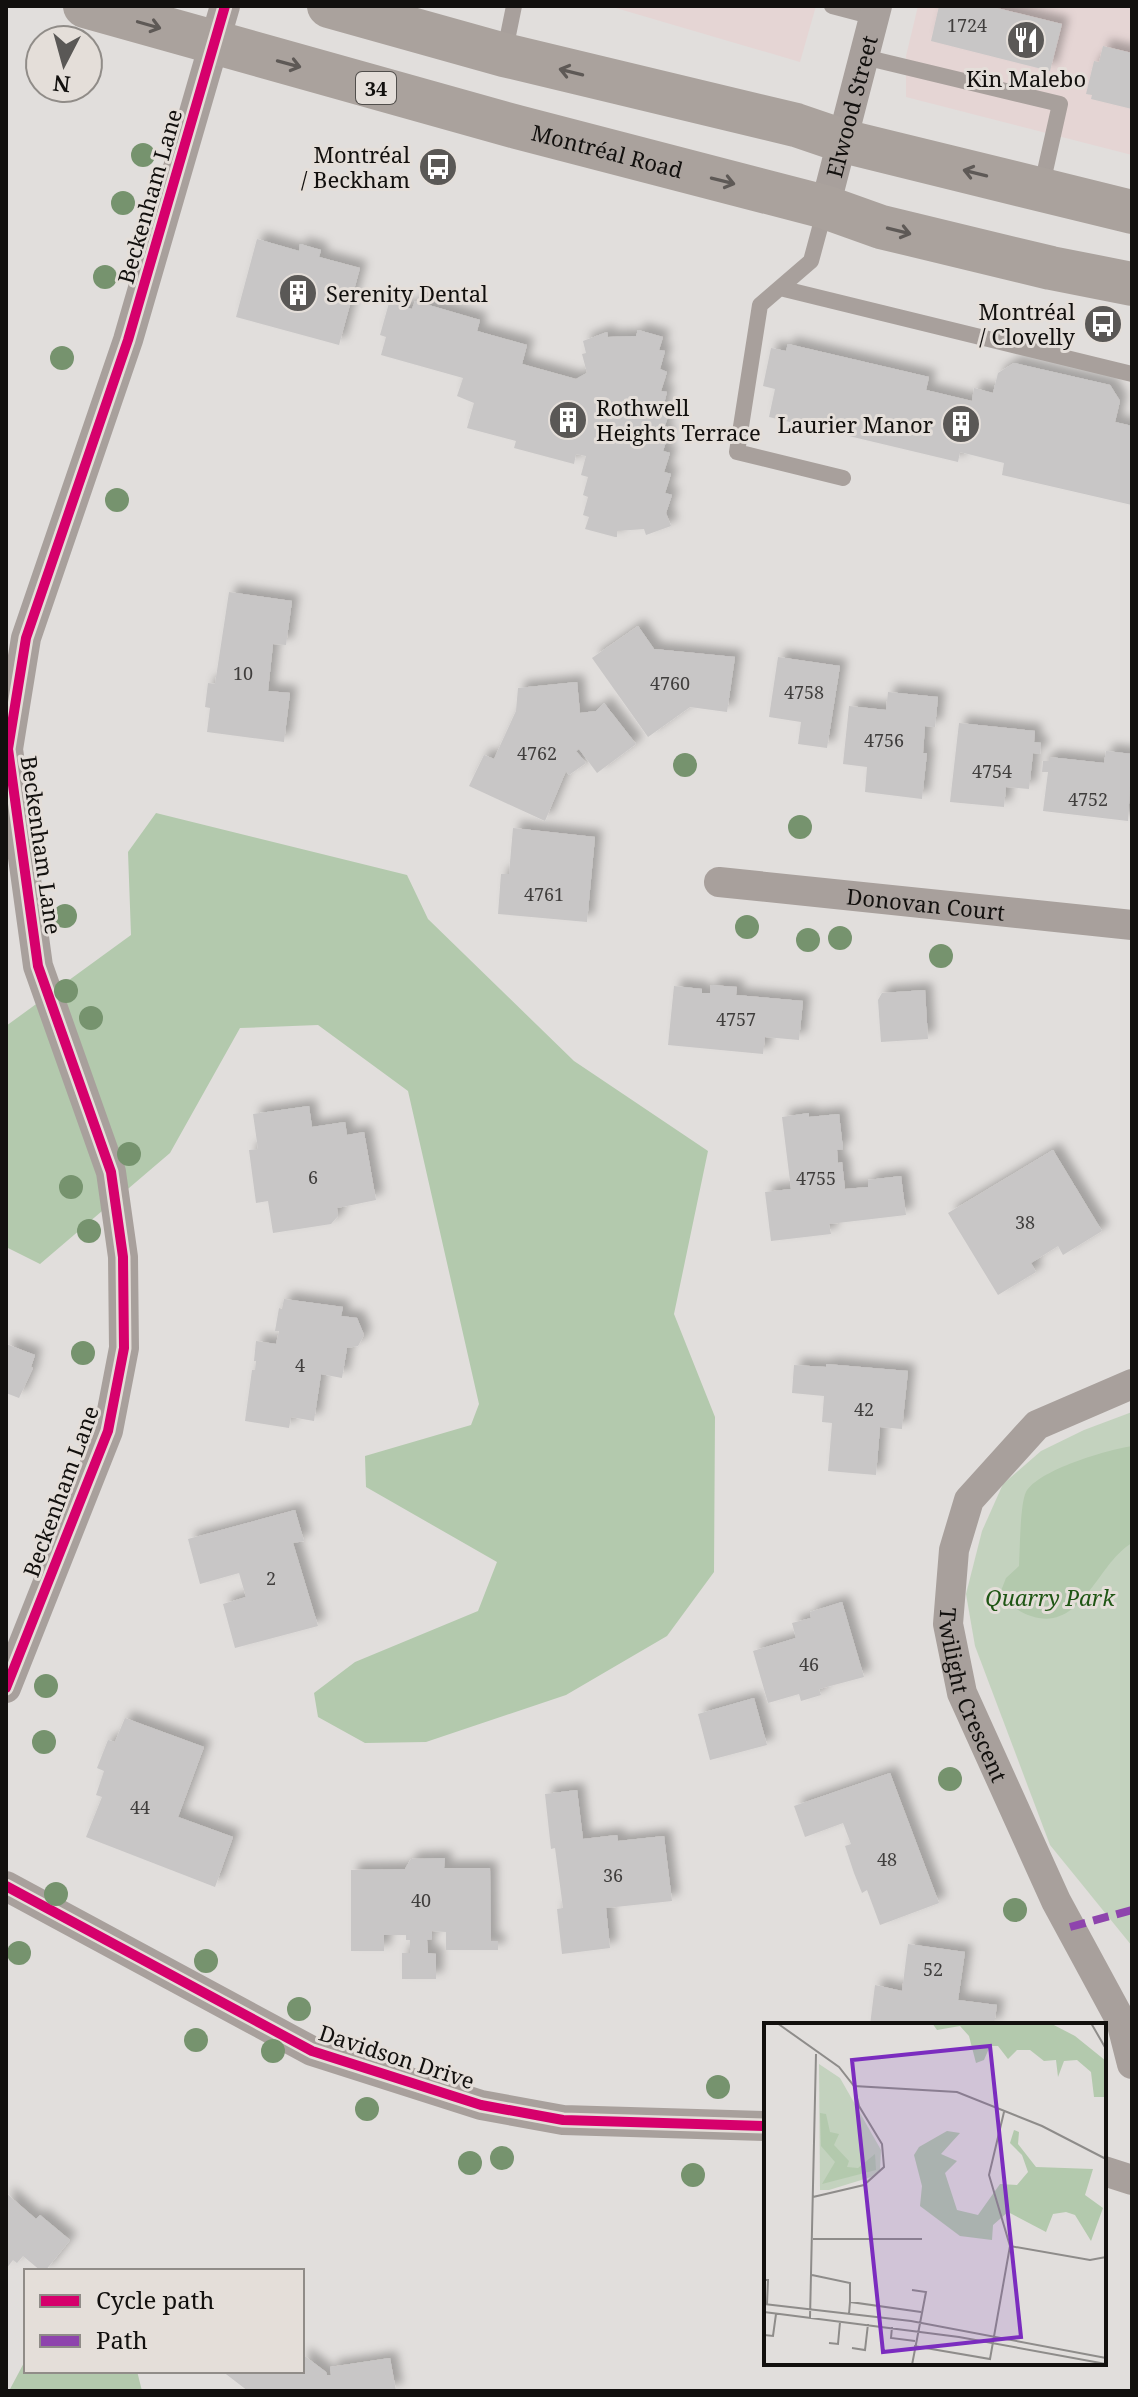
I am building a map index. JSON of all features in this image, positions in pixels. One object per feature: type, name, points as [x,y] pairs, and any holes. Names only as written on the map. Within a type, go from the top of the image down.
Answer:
[{"type":"main road","name":"Montréal Road","points":[[85,6],[219,25],[528,130],[825,207],[881,227],[1132,284]]},
{"type":"main road","points":[[329,6],[504,55],[796,125],[843,141],[1132,212]]},
{"type":"street","name":"Elwood Street","points":[[825,207],[875,12]]},
{"type":"street","name":"Beckenham Lane","points":[[6,1688],[108,1431],[124,1348],[123,1257],[111,1172],[38,966],[7,749],[26,638],[128,340],[219,25]]},
{"type":"street","name":"Donovan Court","points":[[719,882],[1132,925]]},
{"type":"street","name":"Twilight Crescent","points":[[1132,1384],[1037,1425],[969,1500],[954,1550],[948,1624],[962,1693],[1056,1901],[1121,2021],[1132,2064]]},
{"type":"street","name":"Davidson Drive","points":[[6,1886],[312,2051],[467,2100],[563,2120],[764,2126]]},
{"type":"street","points":[[1106,2172],[1132,2180]]},
{"type":"lane","points":[[504,55],[514,6]]},
{"type":"lane","points":[[832,6],[875,12]]},
{"type":"lane","points":[[864,57],[1060,104],[1041,190]]},
{"type":"lane","points":[[825,207],[811,261],[760,305],[737,452],[843,478]]},
{"type":"lane","points":[[780,288],[1132,374]]},
{"type":"shaded area","points":[[609,6],[816,6],[800,62]]},
{"type":"shaded area","points":[[918,6],[1132,6],[1132,155],[906,97],[906,56]]},
{"type":"green space","points":[[156,813],[407,875],[428,919],[574,1061],[708,1151],[674,1314],[715,1417],[714,1572],[667,1636],[566,1695],[426,1742],[365,1743],[318,1717],[314,1693],[355,1662],[478,1611],[497,1562],[366,1487],[365,1456],[471,1425],[479,1404],[408,1091],[318,1025],[240,1028],[170,1153],[40,1264],[6,1247],[6,1026],[131,935],[128,852]]},
{"type":"green space","name":"Quarry Park","points":[[1132,1412],[1132,1946],[1050,1845],[975,1646],[966,1594],[982,1531],[1003,1484],[1041,1451]]},
{"type":"green space","points":[[1132,1446],[1132,1543],[1109,1565],[1088,1593],[1063,1615],[1049,1619],[1027,1615],[999,1596],[1006,1578],[1019,1566],[1023,1506],[1026,1492],[1033,1484],[1074,1462]]},
{"type":"green space","points":[[24,2363],[24,2373],[138,2373],[142,2391],[9,2391]]},
{"type":"building","points":[[939,6],[989,6],[1062,24],[1050,71],[931,41]]},
{"type":"building","points":[[1103,46],[1132,53],[1132,109],[1091,99],[1092,95],[1086,94],[1094,61],[1099,62]]},
{"type":"building","name":"Serenity Dental","points":[[257,239],[299,251],[300,244],[321,250],[319,257],[360,268],[339,345],[236,317]]},
{"type":"building","name":"Rothwell Heights Terrace","points":[[415,301],[480,320],[477,331],[527,345],[522,364],[576,379],[587,373],[582,354],[586,353],[583,341],[607,332],[608,337],[636,336],[638,330],[663,337],[659,350],[665,351],[660,369],[667,372],[661,391],[667,392],[662,411],[669,413],[663,432],[669,433],[663,451],[670,453],[664,472],[671,474],[665,493],[672,495],[666,513],[671,526],[646,535],[644,529],[617,531],[617,537],[585,529],[589,517],[583,515],[588,497],[583,495],[588,477],[581,475],[586,456],[576,454],[574,464],[514,448],[516,441],[467,428],[474,403],[457,396],[463,378],[381,355],[386,337],[380,335],[389,303],[412,309]]},
{"type":"building","name":"Laurier Manor","points":[[788,344],[929,377],[926,390],[972,401],[974,388],[993,393],[998,373],[1014,363],[1110,385],[1120,401],[1115,422],[1132,426],[1132,505],[1002,475],[1004,463],[960,452],[958,462],[769,417],[775,389],[763,386],[771,348],[786,351]]},
{"type":"building","points":[[229,592],[292,601],[286,645],[273,644],[268,691],[290,693],[284,742],[207,732],[210,708],[205,707],[208,683],[215,684]]},
{"type":"building","points":[[638,626],[654,649],[735,657],[727,712],[690,707],[648,737],[592,658]]},
{"type":"building","points":[[778,657],[840,666],[827,748],[798,744],[801,722],[769,717]]},
{"type":"building","points":[[577,682],[580,713],[596,711],[604,703],[636,744],[597,773],[579,749],[576,751],[586,763],[569,775],[566,771],[545,821],[469,786],[484,755],[494,759],[516,711],[518,688]]},
{"type":"building","points":[[888,692],[938,697],[935,727],[925,726],[923,753],[927,753],[922,799],[865,792],[867,767],[843,764],[849,706],[886,710]]},
{"type":"building","points":[[959,723],[1035,731],[1034,742],[1041,743],[1040,754],[1033,753],[1029,789],[1006,787],[1004,807],[950,802]]},
{"type":"building","points":[[1106,751],[1132,754],[1128,821],[1043,811],[1048,772],[1042,772],[1043,761],[1049,761],[1049,757],[1104,763]]},
{"type":"building","points":[[513,828],[595,837],[587,922],[498,914],[501,874],[509,874]]},
{"type":"building","points":[[711,985],[737,987],[736,995],[803,1001],[799,1040],[765,1037],[763,1054],[668,1045],[674,986],[710,993]]},
{"type":"building","points":[[925,990],[928,1039],[881,1042],[878,1000],[882,993]]},
{"type":"building","points":[[309,1106],[312,1127],[345,1122],[347,1135],[364,1132],[376,1200],[337,1208],[338,1216],[331,1224],[273,1233],[268,1201],[256,1203],[249,1150],[258,1149],[253,1114]]},
{"type":"building","points":[[809,1113],[809,1117],[839,1114],[843,1149],[837,1150],[838,1163],[842,1162],[845,1189],[868,1187],[868,1180],[901,1176],[906,1215],[829,1224],[831,1234],[771,1241],[765,1192],[791,1189],[782,1117]]},
{"type":"building","points":[[1053,1150],[1102,1231],[1063,1255],[1058,1246],[1031,1263],[1036,1272],[998,1295],[948,1213]]},
{"type":"building","points":[[284,1299],[343,1307],[341,1316],[357,1318],[364,1335],[358,1346],[347,1348],[342,1378],[321,1374],[314,1421],[291,1417],[289,1428],[245,1421],[252,1370],[255,1370],[256,1341],[276,1344],[279,1308],[282,1309]]},
{"type":"building","points":[[6,1344],[35,1355],[33,1368],[19,1398],[6,1393]]},
{"type":"building","points":[[826,1364],[908,1371],[902,1429],[880,1427],[876,1475],[828,1471],[832,1423],[822,1422],[824,1396],[792,1393],[794,1365],[826,1367]]},
{"type":"building","points":[[295,1510],[304,1541],[293,1543],[318,1626],[235,1648],[223,1604],[246,1597],[239,1573],[200,1584],[188,1539]]},
{"type":"building","points":[[842,1602],[864,1677],[819,1689],[821,1695],[801,1701],[799,1694],[768,1703],[753,1651],[796,1638],[792,1623],[811,1618],[810,1612]]},
{"type":"building","points":[[754,1698],[767,1745],[710,1760],[698,1714]]},
{"type":"building","points":[[125,1718],[204,1747],[178,1817],[233,1837],[215,1887],[86,1837],[102,1797],[96,1795],[104,1771],[97,1768],[108,1740],[115,1742]]},
{"type":"building","points":[[890,1773],[939,1903],[880,1925],[867,1890],[862,1893],[854,1873],[845,1846],[851,1844],[843,1823],[805,1837],[794,1806]]},
{"type":"building","points":[[577,1790],[583,1839],[617,1835],[618,1841],[664,1836],[672,1901],[606,1908],[610,1948],[562,1954],[557,1909],[563,1908],[555,1848],[551,1849],[545,1794]]},
{"type":"building","points":[[445,1858],[444,1868],[490,1868],[491,1941],[498,1941],[498,1950],[446,1950],[446,1932],[432,1931],[432,1939],[427,1940],[428,1953],[436,1954],[436,1979],[402,1979],[402,1953],[410,1953],[410,1940],[406,1940],[406,1935],[384,1935],[384,1951],[351,1951],[351,1870],[405,1869],[411,1859]]},
{"type":"building","points":[[908,1944],[965,1952],[958,2000],[997,2005],[994,2023],[870,2023],[875,1985],[902,1991]]},
{"type":"building","points":[[6,2193],[36,2219],[40,2215],[70,2240],[47,2269],[39,2269],[23,2256],[17,2263],[13,2260],[6,2269]]},
{"type":"building","points":[[304,2356],[327,2375],[331,2375],[330,2367],[390,2358],[396,2391],[248,2391],[225,2373],[304,2373]]},
{"type":"marked path","points":[[1070,1927],[1132,1910]]},
{"type":"cycle path","points":[[6,1688],[108,1431],[124,1348],[123,1257],[111,1172],[38,966],[8,749],[26,638],[128,340],[225,6]]},
{"type":"cycle path","points":[[6,1886],[312,2051],[481,2105],[563,2120],[764,2126]]},
{"type":"place","name":"Kin Malebo","points":[[1026,40]]},
{"type":"place","name":"Montréal / Beckham","points":[[438,167]]},
{"type":"place","name":"Serenity Dental","points":[[298,293]]},
{"type":"place","name":"Montréal / Clovelly","points":[[1103,324]]},
{"type":"place","name":"Rothwell Heights Terrace","points":[[568,420]]},
{"type":"place","name":"Laurier Manor","points":[[961,424]]}]
